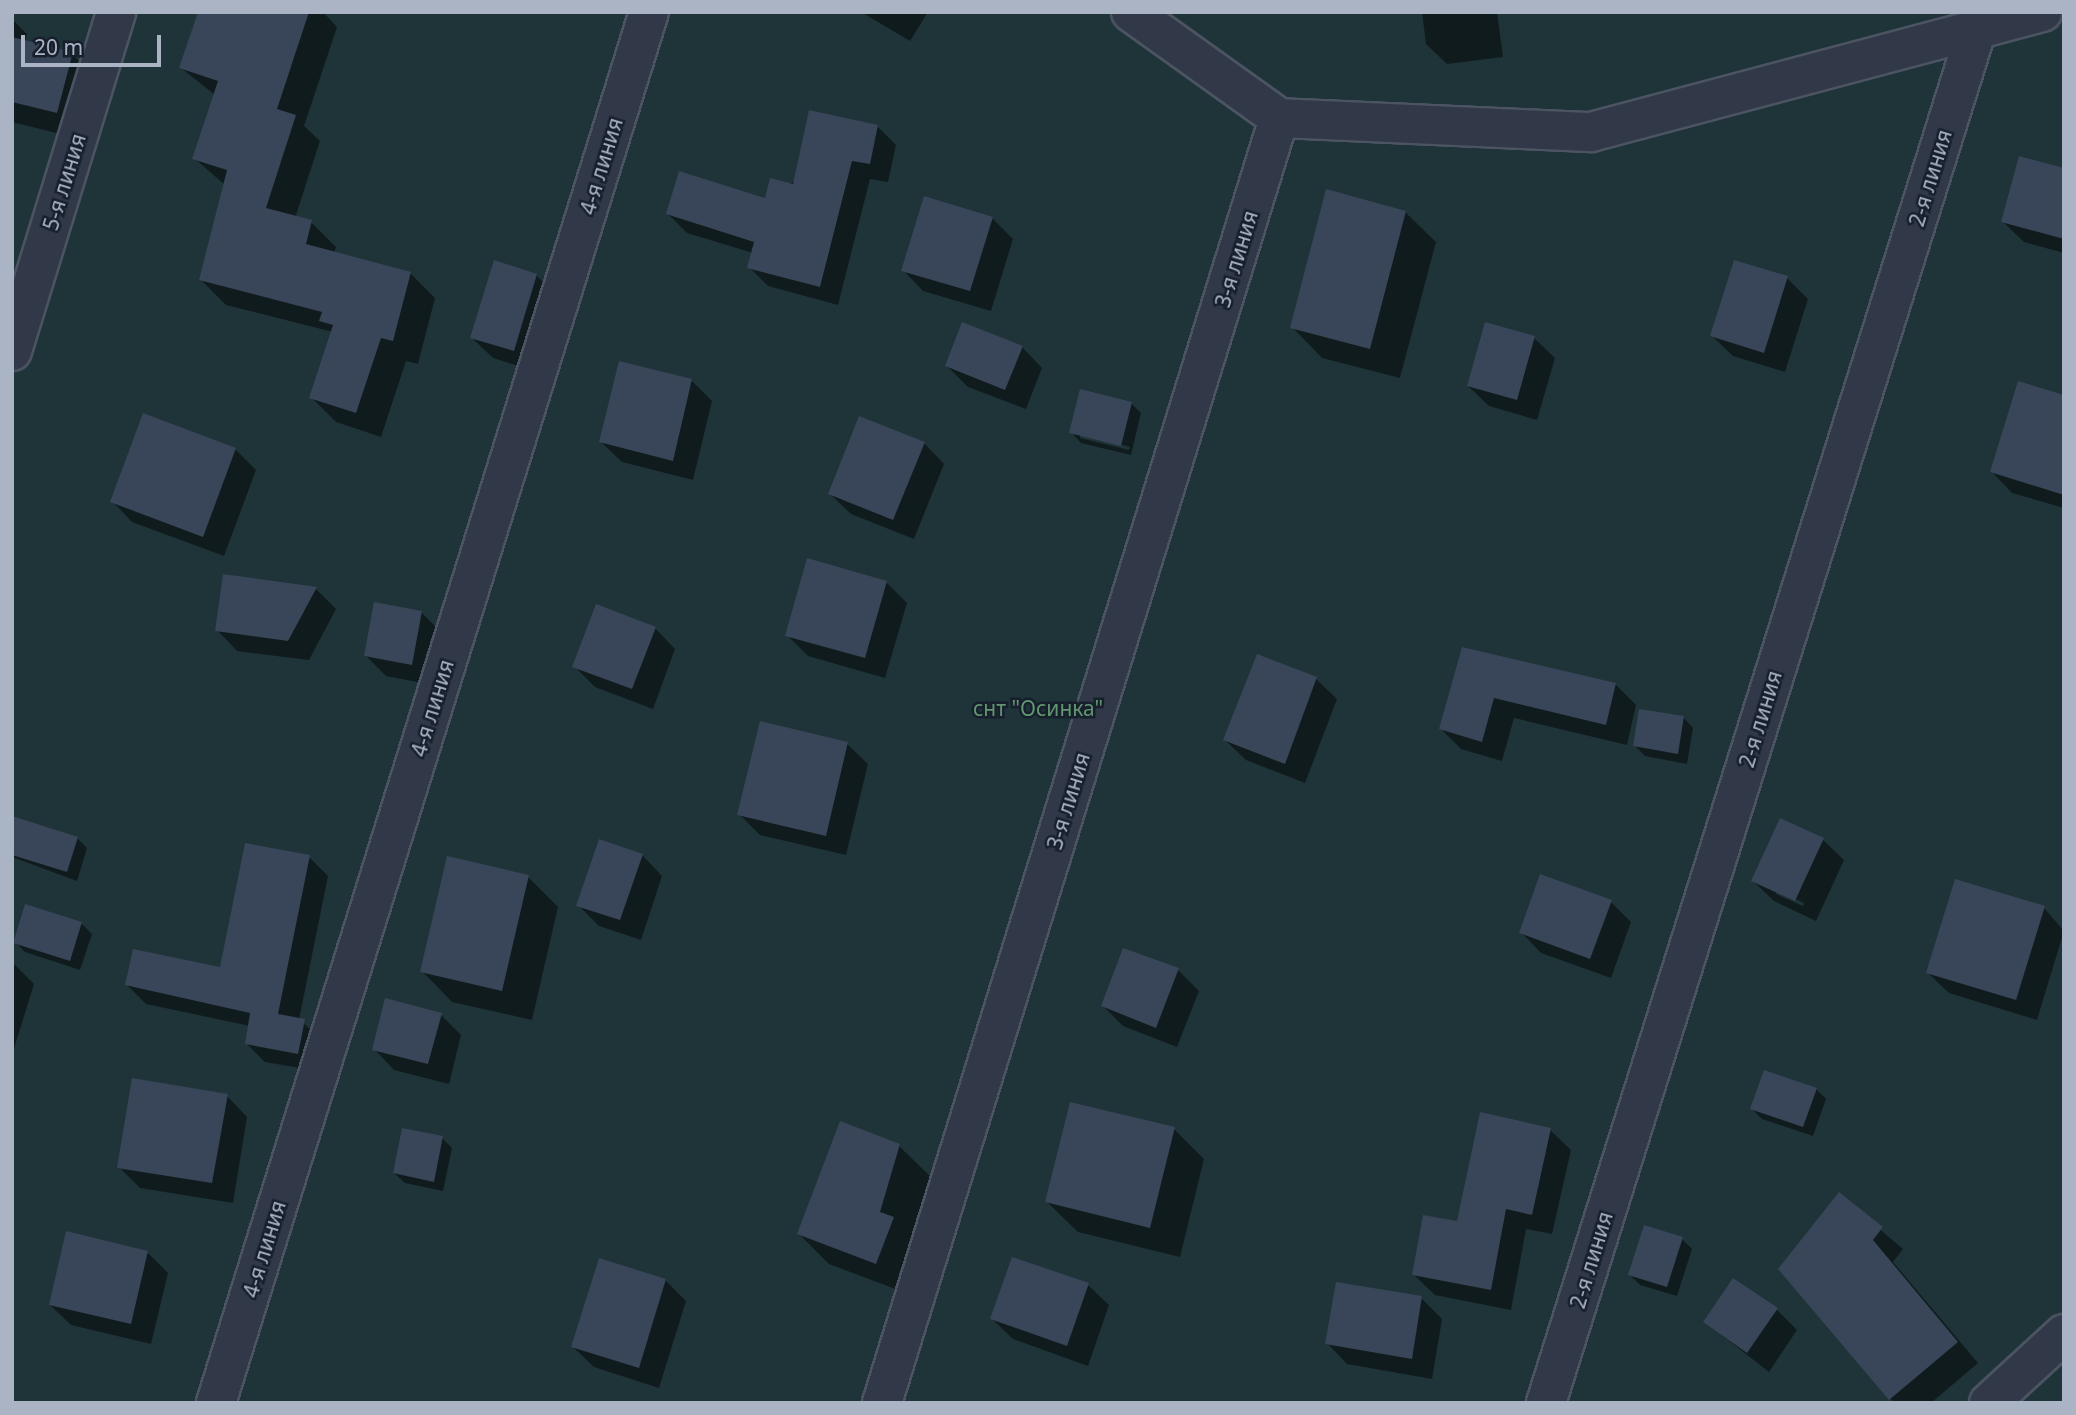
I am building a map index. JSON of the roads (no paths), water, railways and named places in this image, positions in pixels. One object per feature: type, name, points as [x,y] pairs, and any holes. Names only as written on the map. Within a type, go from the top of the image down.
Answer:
[{"type":"street","name":"5-я линия","points":[[12,351],[116,12]]},
{"type":"street","name":"4-я линия","points":[[216,1403],[649,12]]},
{"type":"street","points":[[1131,12],[1279,118],[1591,132],[1975,35],[2042,12]]},
{"type":"street","name":"2-я линия","points":[[1546,1403],[1975,35]]},
{"type":"street","name":"3-я линия","points":[[882,1403],[1279,118]]},
{"type":"street","points":[[1989,1403],[2064,1334]]},
{"type":"park label","name":"снт \"Осинка\"","points":[[1038,708]]}]
